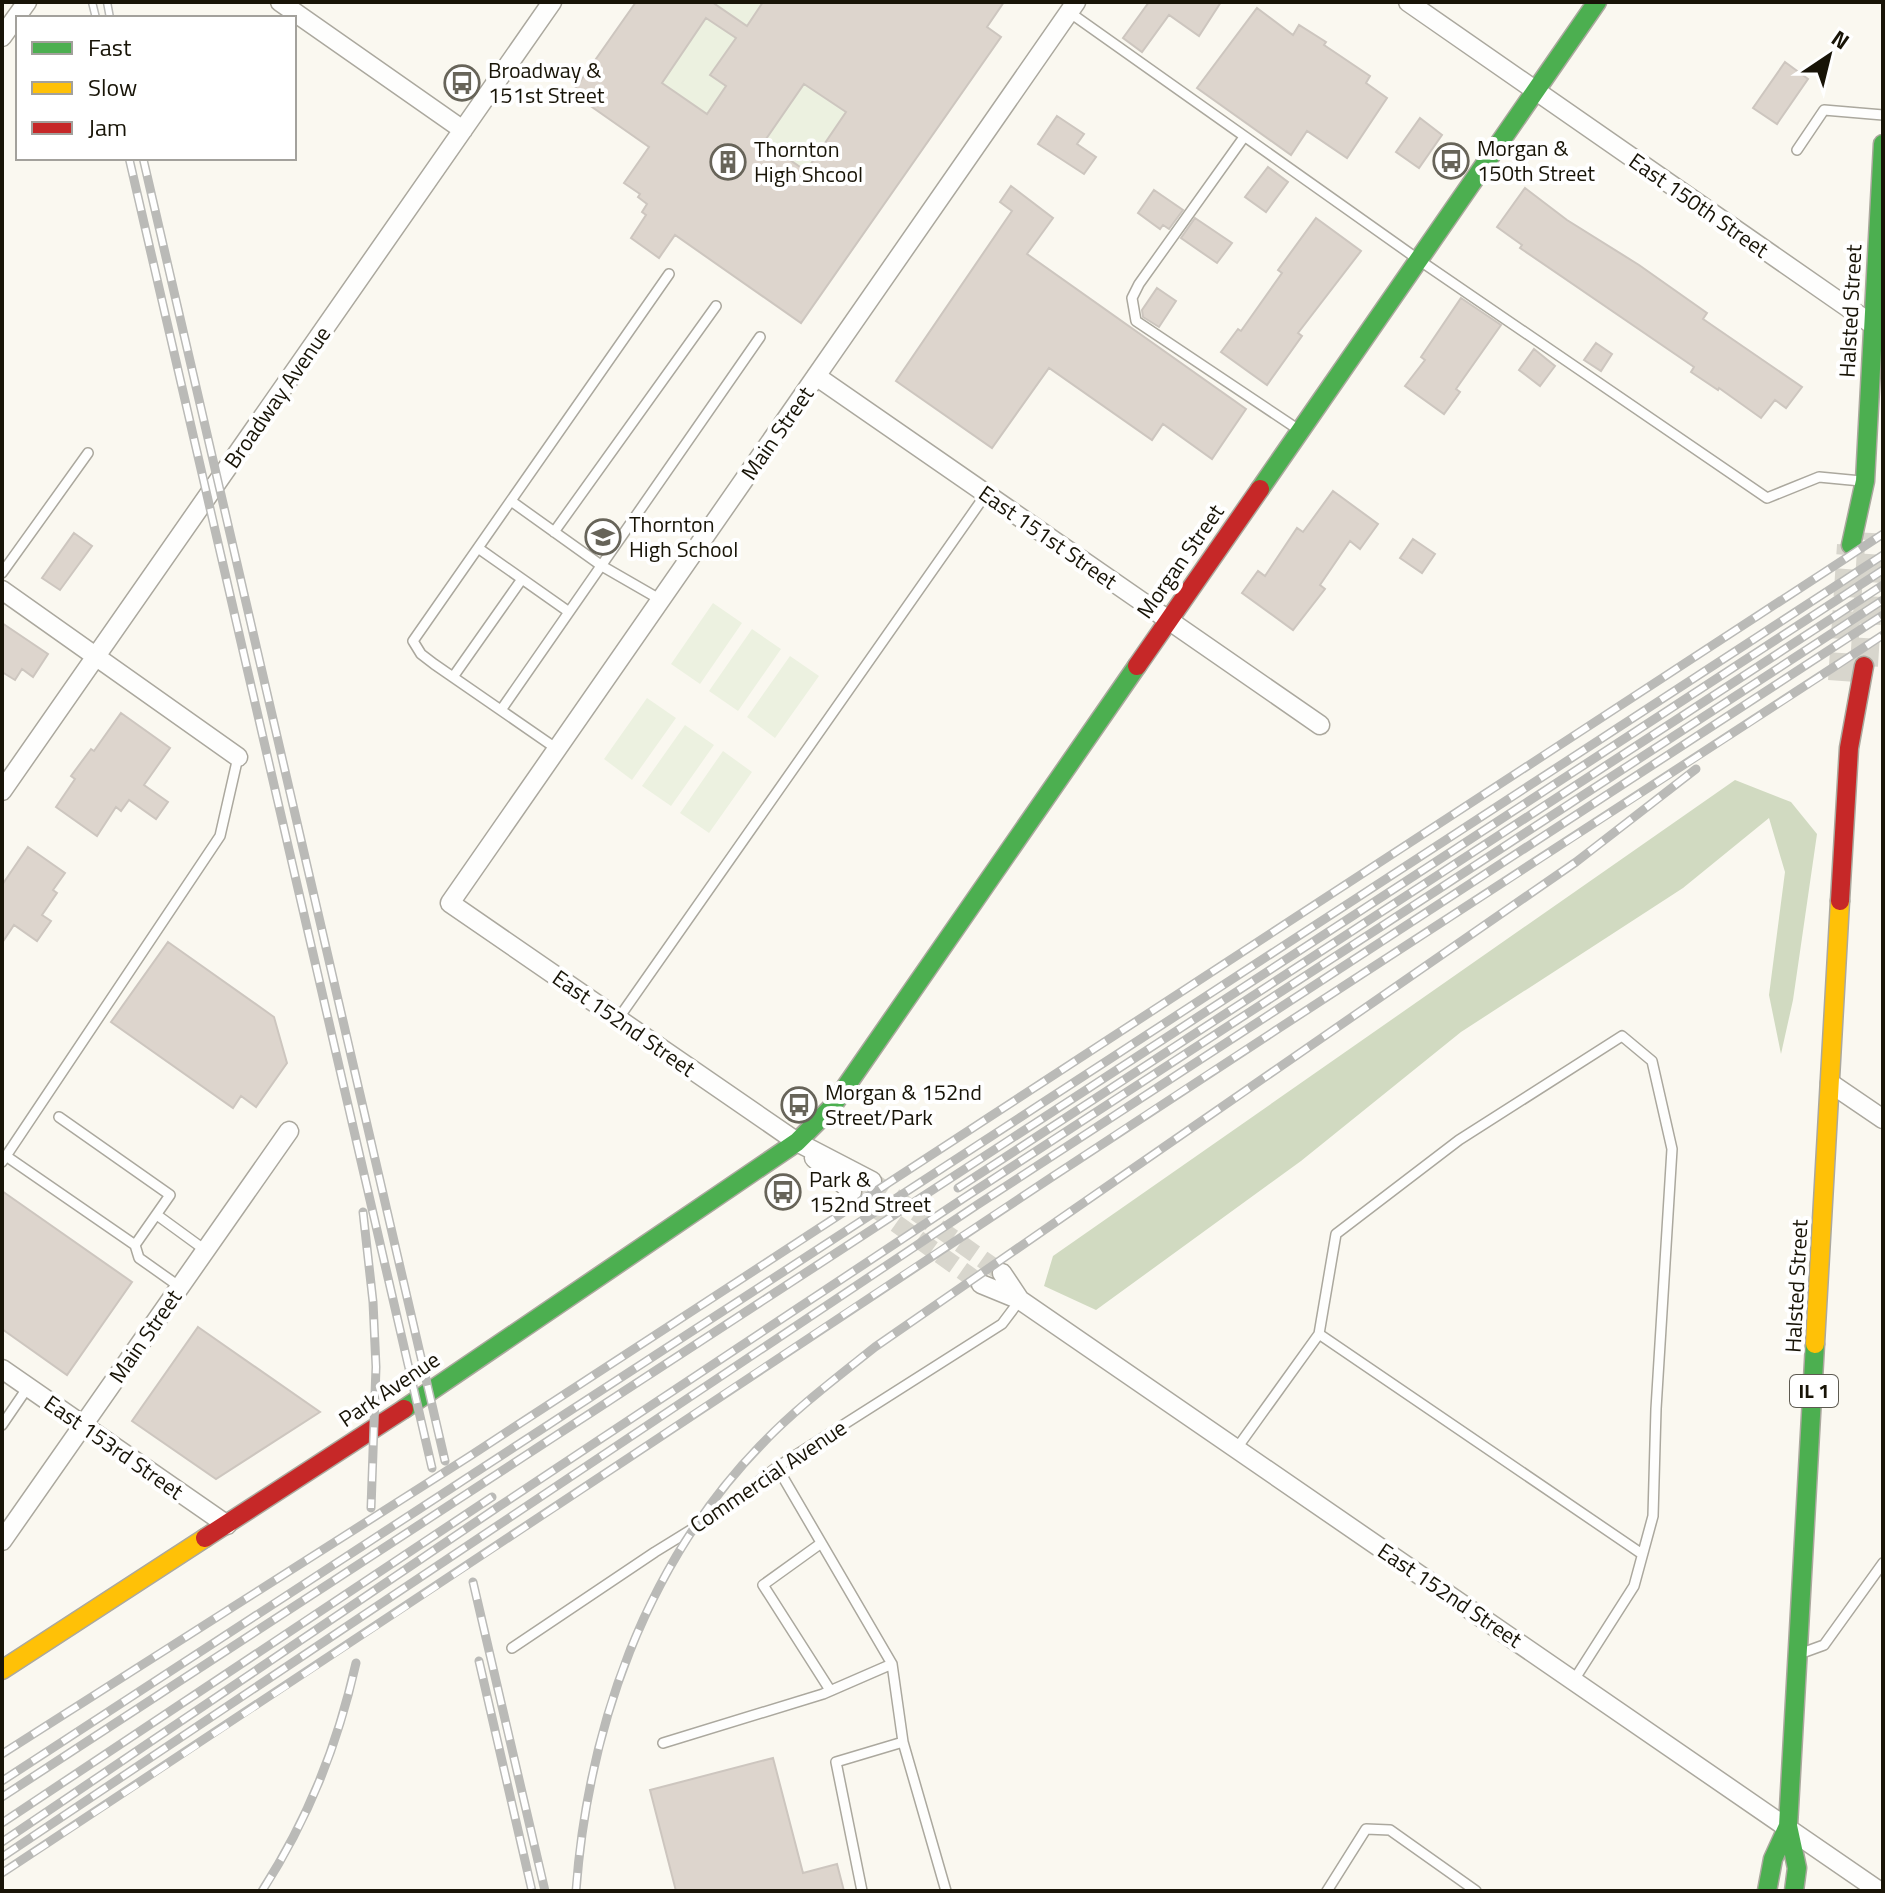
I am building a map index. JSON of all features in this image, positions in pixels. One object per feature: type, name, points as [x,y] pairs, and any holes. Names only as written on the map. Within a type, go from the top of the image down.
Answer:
[{"type":"street","points":[[280,2],[463,130]]},
{"type":"street","name":"Broadway Avenue","points":[[2,791],[552,2]]},
{"type":"street","name":"East 150th Street","points":[[1408,2],[1878,323]]},
{"type":"street","name":"Morgan Street","points":[[797,1142],[831,1108],[1597,2]]},
{"type":"street","name":"Main Street","points":[[450,903],[1073,7]]},
{"type":"street","points":[[2,37],[16,17]]},
{"type":"street","name":"Halsted Street","points":[[1851,545],[1865,481],[1878,323],[1883,144]]},
{"type":"street","name":"East 151st Street","points":[[816,376],[1320,725]]},
{"type":"street","name":"Halsted Street","points":[[1865,481],[1872,533]]},
{"type":"street","points":[[2,590],[238,757]]},
{"type":"street","name":"Halsted Street","points":[[1794,1891],[1797,1868],[1788,1826],[1849,748],[1864,666]]},
{"type":"street","name":"Halsted Street","points":[[1842,681],[1849,748]]},
{"type":"street","name":"East 152nd Street","points":[[450,903],[797,1142],[872,1181]]},
{"type":"street","points":[[1830,1083],[1883,1119]]},
{"type":"street","name":"Main Street","points":[[2,1541],[289,1131]]},
{"type":"street","name":"East 152nd Street","points":[[797,1142],[852,1192]]},
{"type":"street","name":"Park Avenue","points":[[2,1670],[227,1525],[797,1142]]},
{"type":"street","name":"East 152nd Street","points":[[1002,1273],[1020,1300]]},
{"type":"street","name":"East 152nd Street","points":[[981,1284],[1020,1300],[1877,1886]]},
{"type":"street","name":"East 153rd Street","points":[[2,1369],[227,1525]]},
{"type":"street","name":"Halsted Street","points":[[1767,1891],[1773,1859],[1788,1826]]},
{"type":"lane","points":[[1073,7],[1244,137],[1767,498],[1819,477],[1865,481]]},
{"type":"lane","points":[[1797,150],[1824,110],[1883,115]]},
{"type":"lane","points":[[1244,137],[1139,284],[1132,298],[1136,321],[1299,430]]},
{"type":"lane","points":[[557,749],[421,654],[413,641],[669,274]]},
{"type":"lane","points":[[554,532],[716,306]]},
{"type":"lane","points":[[501,710],[760,337]]},
{"type":"lane","points":[[2,573],[88,453]]},
{"type":"lane","points":[[618,1019],[986,494]]},
{"type":"lane","points":[[511,501],[602,566],[661,600]]},
{"type":"lane","points":[[478,548],[569,612]]},
{"type":"lane","points":[[453,677],[522,579]]},
{"type":"lane","points":[[180,1287],[139,1258],[135,1245],[4,1159],[220,836],[238,757]]},
{"type":"lane","points":[[1237,1448],[1319,1334],[1336,1234],[1459,1140],[1622,1036],[1652,1061],[1672,1149],[1656,1409],[1653,1516],[1634,1586],[1574,1680]]},
{"type":"lane","points":[[59,1117],[170,1195],[135,1245]]},
{"type":"lane","points":[[157,1215],[205,1250]]},
{"type":"lane","name":"Commercial Avenue","points":[[512,1648],[720,1512],[777,1467],[1002,1324],[1020,1300]]},
{"type":"lane","points":[[1319,1334],[1642,1554]]},
{"type":"lane","points":[[2,1425],[28,1387]]},
{"type":"lane","points":[[777,1467],[892,1664],[903,1742],[946,1891]]},
{"type":"lane","points":[[820,1544],[763,1585],[830,1690]]},
{"type":"lane","points":[[1799,1655],[1824,1645],[1883,1563]]},
{"type":"lane","points":[[663,1743],[830,1690],[892,1664]]},
{"type":"lane","points":[[862,1891],[836,1762],[903,1742]]},
{"type":"lane","points":[[1327,1891],[1366,1829],[1390,1830],[1476,1891]]},
{"type":"green space","points":[[718,2],[763,2],[751,19],[750,28],[716,5]]},
{"type":"green space","points":[[706,18],[740,40],[737,45],[732,43],[710,75],[728,88],[723,90],[707,114],[651,97]]},
{"type":"green space","points":[[804,84],[846,112],[806,171],[740,126],[759,110],[778,122]]},
{"type":"green space","points":[[713,603],[742,623],[700,684],[671,664]]},
{"type":"green space","points":[[752,629],[781,649],[738,711],[709,691]]},
{"type":"green space","points":[[790,656],[819,676],[775,738],[747,717]]},
{"type":"green space","points":[[647,698],[676,718],[632,780],[604,759]]},
{"type":"green space","points":[[685,725],[714,745],[671,806],[642,786]]},
{"type":"green space","points":[[723,751],[752,772],[709,833],[680,813]]},
{"type":"green space","points":[[1735,780],[1791,802],[1817,834],[1793,1000],[1781,1054],[1769,995],[1785,872],[1769,818],[1683,888],[1461,1032],[1301,1161],[1096,1310],[1044,1286],[1053,1256]]},
{"type":"building","name":"Thornton High Shcool","points":[[636,2],[717,2],[715,4],[747,26],[763,2],[1004,2],[987,27],[1001,37],[801,323],[675,235],[659,258],[631,238],[646,215],[642,212],[647,204],[638,197],[640,194],[624,183],[649,147],[572,93]],"holes":[[[706,18],[736,38],[710,75],[726,86],[707,114],[662,83]],[[804,84],[846,112],[806,171],[764,142]]]},
{"type":"building","points":[[1149,2],[1221,2],[1199,36],[1169,15],[1142,52],[1123,38]]},
{"type":"building","points":[[1257,8],[1293,35],[1299,25],[1326,42],[1324,45],[1370,76],[1366,83],[1387,98],[1347,158],[1307,131],[1291,155],[1197,88]]},
{"type":"building","points":[[1785,62],[1808,79],[1777,124],[1753,108]]},
{"type":"building","points":[[1057,116],[1084,134],[1077,144],[1096,157],[1084,174],[1038,144]]},
{"type":"building","points":[[1420,118],[1442,135],[1419,168],[1396,152]]},
{"type":"building","points":[[1268,167],[1288,182],[1266,212],[1245,197]]},
{"type":"building","points":[[1011,186],[1053,218],[1027,254],[1246,409],[1212,459],[1163,424],[1152,440],[1049,368],[992,448],[896,381],[1012,211],[1000,202]]},
{"type":"building","points":[[1525,188],[1567,220],[1707,313],[1703,319],[1802,387],[1786,408],[1775,400],[1761,418],[1691,372],[1694,367],[1520,248],[1522,245],[1497,227]]},
{"type":"building","points":[[1154,190],[1183,210],[1169,229],[1163,225],[1160,229],[1138,213]]},
{"type":"building","points":[[1195,218],[1232,243],[1217,263],[1181,238]]},
{"type":"building","points":[[1316,218],[1361,251],[1298,333],[1302,336],[1267,385],[1221,352],[1238,329],[1241,331],[1282,273],[1278,270]]},
{"type":"building","points":[[1157,288],[1176,301],[1159,327],[1143,317],[1142,310]]},
{"type":"building","points":[[1461,298],[1501,325],[1456,389],[1460,392],[1444,414],[1405,386],[1425,360],[1421,357]]},
{"type":"building","points":[[1596,343],[1612,354],[1601,371],[1584,360]]},
{"type":"building","points":[[1534,349],[1555,366],[1540,386],[1519,370]]},
{"type":"building","points":[[1333,491],[1378,524],[1360,549],[1350,541],[1320,585],[1325,589],[1293,630],[1242,593],[1258,571],[1265,576],[1297,528],[1303,532]]},
{"type":"building","points":[[74,533],[92,546],[60,590],[42,578]]},
{"type":"building","points":[[1413,539],[1435,554],[1422,573],[1400,558]]},
{"type":"building","points":[[2,623],[48,654],[33,677],[22,669],[15,680],[2,672]]},
{"type":"building","points":[[121,713],[170,748],[144,785],[168,802],[156,819],[129,800],[121,811],[116,807],[97,836],[56,807],[75,779],[71,776],[91,749],[94,751]]},
{"type":"building","points":[[28,847],[65,873],[53,890],[57,893],[42,915],[51,921],[37,941],[14,925],[2,943],[2,885]]},
{"type":"building","points":[[168,942],[274,1017],[287,1063],[256,1107],[241,1096],[233,1108],[111,1022]]},
{"type":"building","points":[[2,1191],[132,1282],[67,1375],[2,1329]]},
{"type":"building","points":[[198,1327],[320,1412],[216,1479],[132,1421]]},
{"type":"building","points":[[773,1758],[803,1873],[837,1864],[844,1891],[676,1891],[650,1790]]},
{"type":"tunnel","points":[[1864,666],[1872,533]]},
{"type":"tunnel","points":[[1842,681],[1851,545]]},
{"type":"tunnel","points":[[872,1181],[1002,1273]]},
{"type":"tunnel","points":[[852,1192],[981,1284]]},
{"type":"railway","points":[[92,2],[96,16]]},
{"type":"railway","points":[[107,2],[110,16]]},
{"type":"railway","points":[[129,160],[432,1468]]},
{"type":"railway","points":[[143,160],[445,1461]]},
{"type":"railway","points":[[2,1754],[470,1456],[1883,534]]},
{"type":"railway","points":[[2,1781],[1883,555]]},
{"type":"railway","points":[[2,1797],[1883,570]]},
{"type":"railway","points":[[958,1188],[1883,585]]},
{"type":"railway","points":[[2,1842],[498,1507],[970,1194],[1883,600]]},
{"type":"railway","points":[[2,1857],[977,1205],[1883,615]]},
{"type":"railway","points":[[2,1873],[1257,1042],[1883,635]]},
{"type":"railway","points":[[576,1891],[594,1770],[609,1710],[629,1652],[654,1596],[684,1543],[720,1493],[773,1432],[875,1347],[1576,862],[1696,769]]},
{"type":"railway","points":[[363,1212],[373,1302],[376,1367],[371,1508]]},
{"type":"railway","points":[[2,1823],[492,1497]]},
{"type":"railway","points":[[473,1582],[545,1891]]},
{"type":"railway","points":[[479,1661],[532,1891]]},
{"type":"railway","points":[[262,1891],[293,1837],[319,1782],[340,1724],[356,1663]]},
{"type":"traffic: fast","points":[[1260,489],[1597,2]]},
{"type":"traffic: fast","points":[[1851,545],[1865,481],[1883,144]]},
{"type":"traffic: fast","points":[[404,1409],[797,1142],[831,1108],[1137,666]]},
{"type":"traffic: fast","points":[[1794,1891],[1797,1868],[1788,1826],[1815,1344]]},
{"type":"traffic: fast","points":[[1767,1891],[1773,1859],[1788,1826]]},
{"type":"traffic: slow","points":[[1815,1344],[1840,901]]},
{"type":"traffic: slow","points":[[2,1670],[205,1538]]},
{"type":"traffic: jam","points":[[1137,666],[1260,489]]},
{"type":"traffic: jam","points":[[1840,901],[1849,748],[1864,666]]},
{"type":"traffic: jam","points":[[205,1538],[404,1409]]},
{"type":"place","name":"Broadway & 151st Street","points":[[462,83]]},
{"type":"place","name":"Morgan & 150th Street","points":[[1451,161]]},
{"type":"place","name":"Thornton High Shcool","points":[[728,162]]},
{"type":"place","name":"Thornton High School","points":[[603,537]]},
{"type":"place","name":"Morgan & 152nd Street/Park","points":[[799,1105]]},
{"type":"place","name":"Park & 152nd Street","points":[[783,1192]]}]
